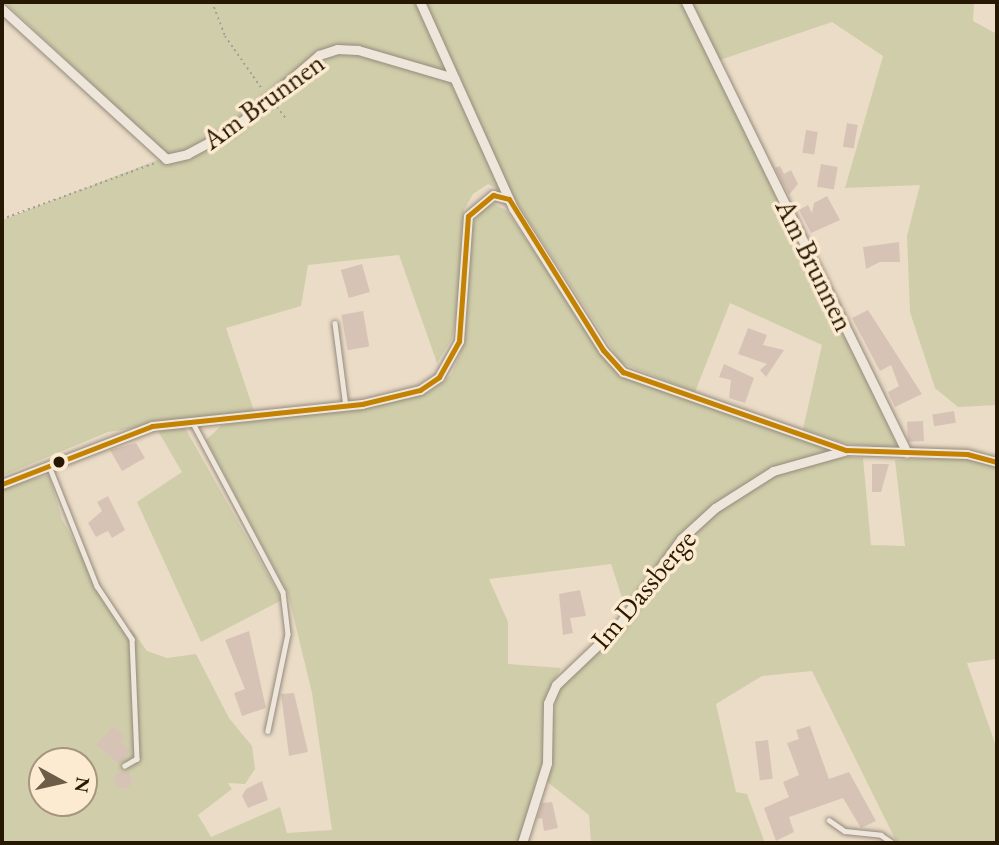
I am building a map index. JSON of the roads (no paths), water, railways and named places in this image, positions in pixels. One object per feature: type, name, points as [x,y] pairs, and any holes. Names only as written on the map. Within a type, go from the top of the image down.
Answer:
[{"type":"street","points":[[420,2],[509,199],[603,350],[623,372],[846,450],[967,454],[997,461]]},
{"type":"street","name":"Am Brunnen","points":[[686,2],[907,453]]},
{"type":"street","name":"Am Brunnen","points":[[2,9],[166,159],[232,130],[319,55],[337,49],[358,50],[454,78]]},
{"type":"street","points":[[2,484],[50,468],[128,432],[193,422],[346,406],[421,390],[439,377],[459,341],[467,294],[468,216],[493,195],[509,199]]},
{"type":"street","name":"Im Dassberge","points":[[522,843],[547,763],[548,703],[556,685],[619,625],[681,540],[715,508],[773,471],[846,450]]},
{"type":"lane","points":[[335,323],[346,406]]},
{"type":"lane","points":[[193,422],[283,592],[288,634],[268,731]]},
{"type":"lane","points":[[50,468],[97,586],[132,639],[137,759],[125,766]]},
{"type":"lane","points":[[829,820],[845,831],[881,835],[892,843]]}]
